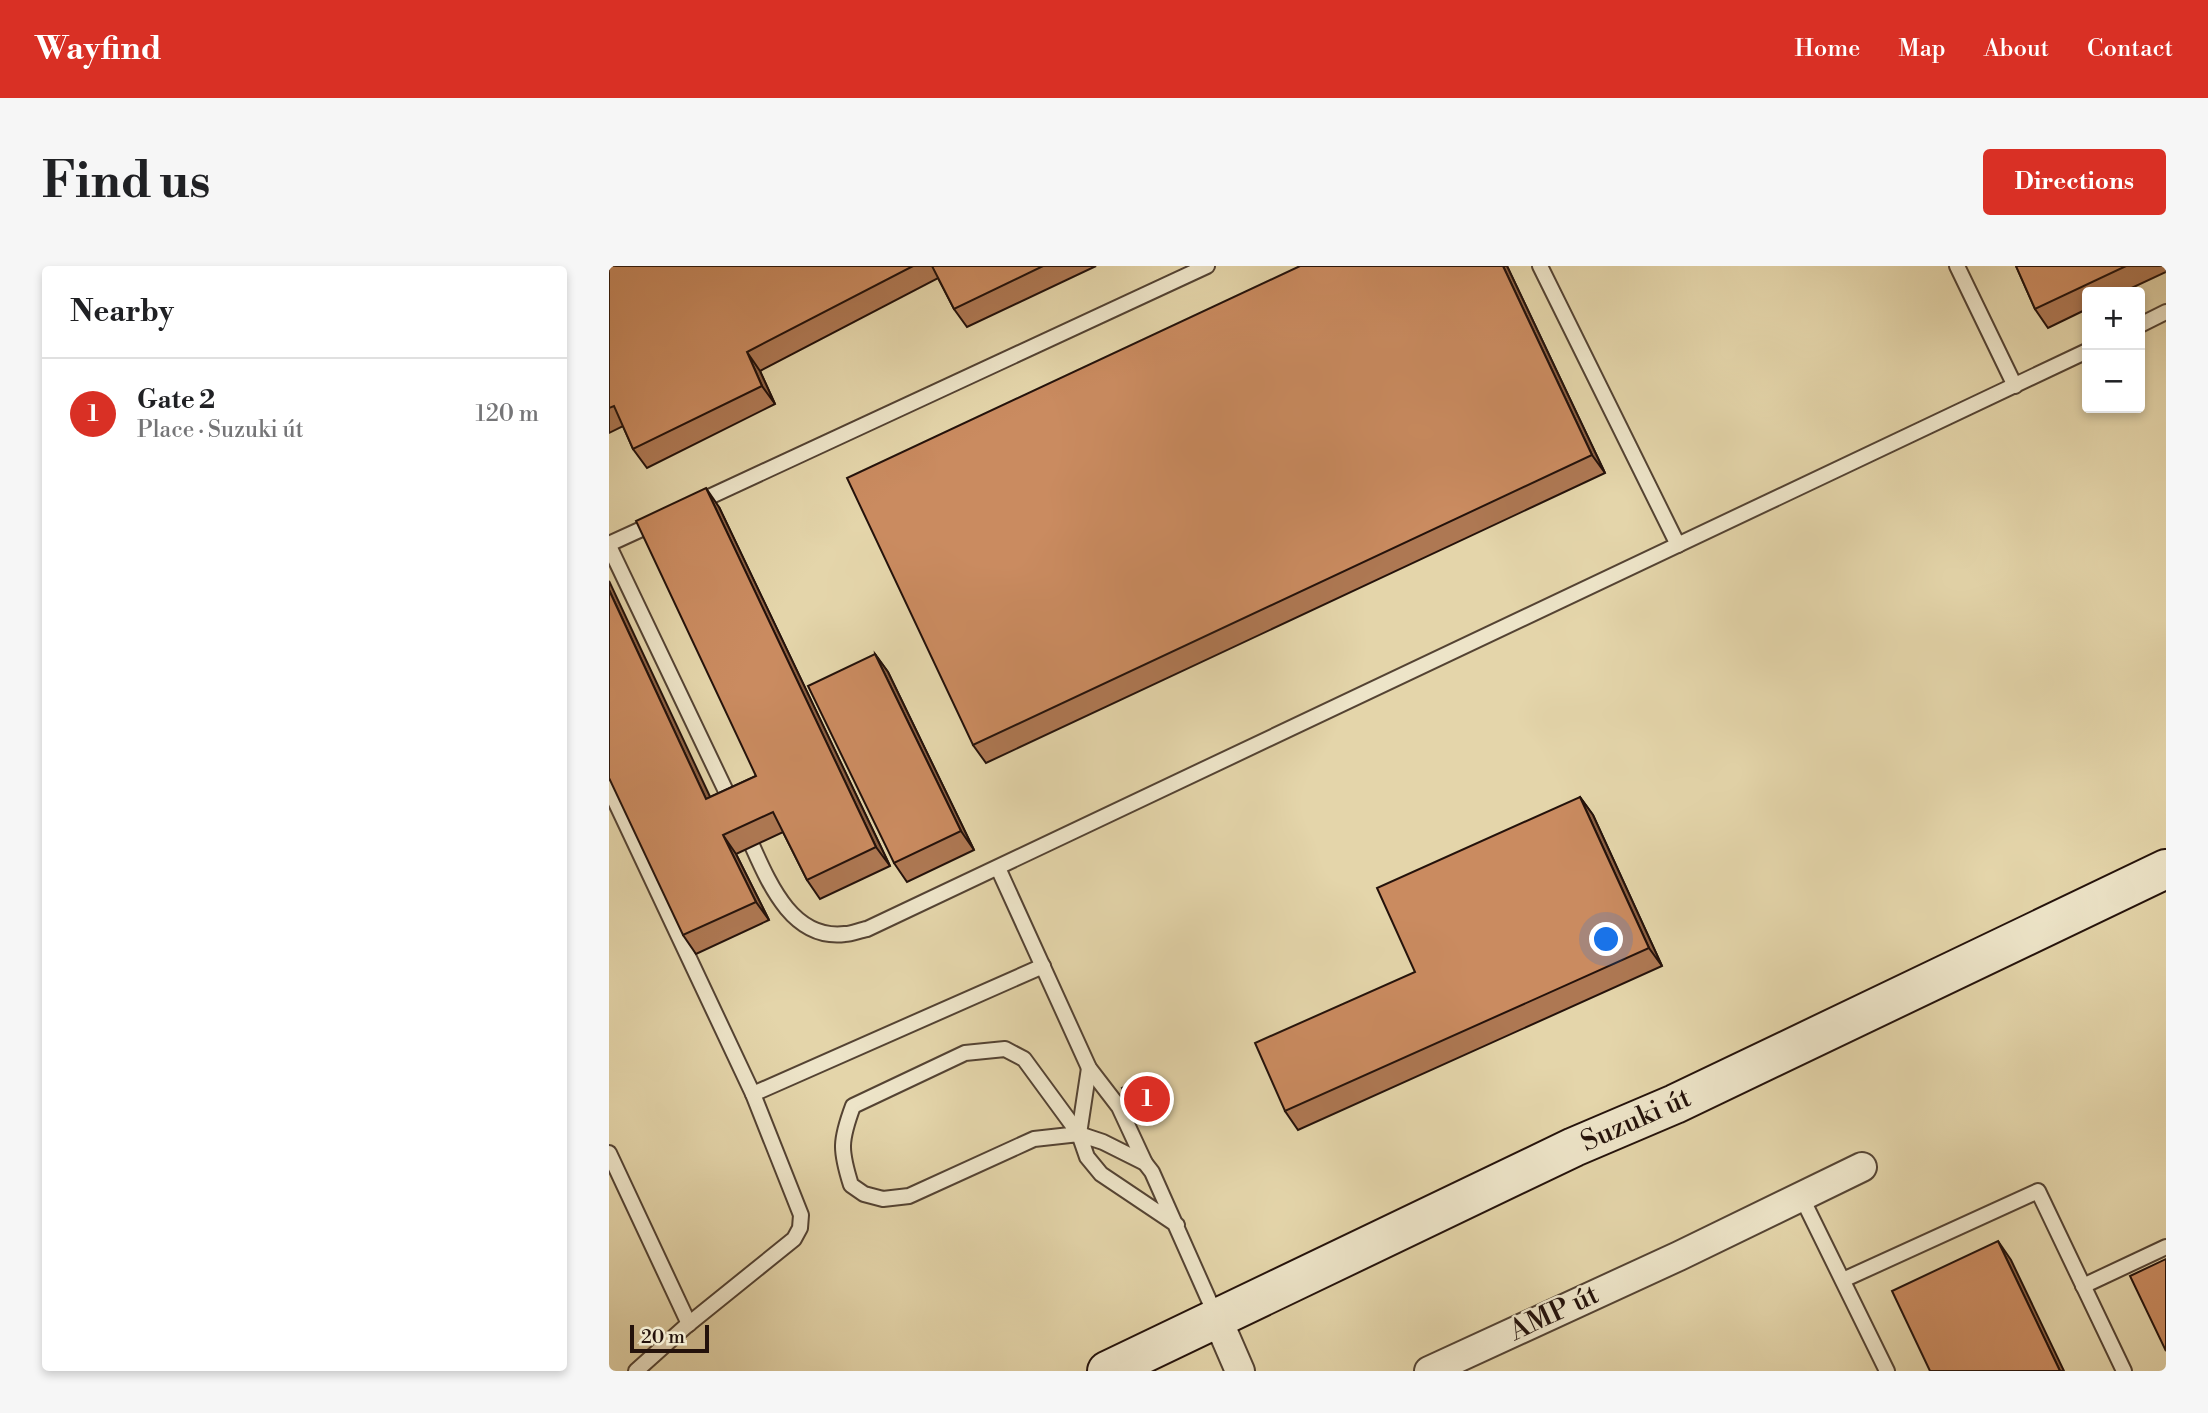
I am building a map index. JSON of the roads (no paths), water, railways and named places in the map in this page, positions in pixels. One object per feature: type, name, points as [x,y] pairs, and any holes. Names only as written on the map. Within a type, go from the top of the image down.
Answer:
[{"type":"main road","name":"Suzuki út","points":[[1107,1371],[1574,1147],[1675,1104],[2166,869]]},
{"type":"street","name":"AMP út","points":[[1429,1371],[1679,1256],[1862,1167]]},
{"type":"street","points":[[1217,1318],[1240,1371]]},
{"type":"lane","points":[[1207,266],[609,545],[776,895],[793,915],[808,927],[824,933],[845,934],[867,929],[2082,353]]},
{"type":"lane","points":[[1540,266],[1678,545]]},
{"type":"lane","points":[[1957,266],[2015,386]]},
{"type":"lane","points":[[2145,322],[2166,312]]},
{"type":"lane","points":[[609,788],[753,1094],[801,1215],[800,1228],[794,1239],[636,1371]]},
{"type":"lane","points":[[998,868],[1089,1068],[1119,1107],[1177,1225],[1217,1318]]},
{"type":"lane","points":[[753,1094],[1043,966]]},
{"type":"lane","points":[[1145,1163],[1103,1142],[1079,1134],[1034,1139],[909,1196],[883,1199],[864,1194],[851,1185],[842,1159],[842,1136],[853,1106],[965,1053],[1006,1049],[1024,1059],[1079,1134],[1087,1157],[1101,1174],[1177,1225]]},
{"type":"lane","points":[[1079,1134],[1089,1068]]},
{"type":"lane","points":[[609,1153],[689,1324]]},
{"type":"lane","points":[[1843,1280],[2038,1191],[2124,1371]]},
{"type":"lane","points":[[1801,1196],[1887,1371]]},
{"type":"lane","points":[[2083,1286],[2166,1247]]},
{"type":"place","name":"Gate 2","points":[[1147,1099]]}]
